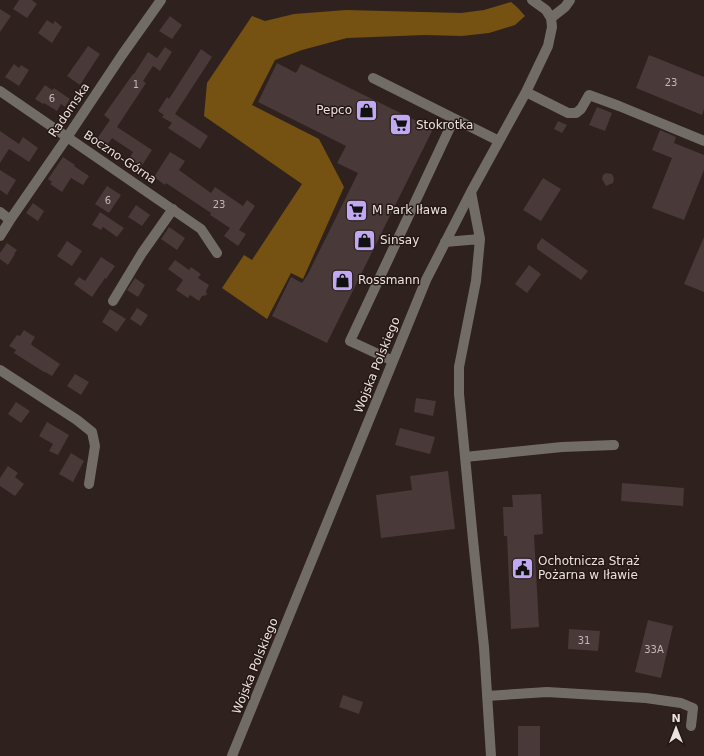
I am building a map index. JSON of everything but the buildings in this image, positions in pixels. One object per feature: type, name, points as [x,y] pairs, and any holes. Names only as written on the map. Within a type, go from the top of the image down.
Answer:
[{"type":"street","name":"Radomska","points":[[0,236],[122,55],[161,0]]},
{"type":"street","points":[[532,0],[546,10],[551,18],[565,7],[570,0]]},
{"type":"street","name":"Wojska Polskiego","points":[[232,756],[426,280],[498,141],[526,92],[548,46],[552,27],[551,18]]},
{"type":"street","points":[[373,78],[498,141]]},
{"type":"street","name":"Boczno-Górna","points":[[0,91],[173,208],[201,229],[217,253]]},
{"type":"street","points":[[526,92],[568,113],[576,113],[581,109],[589,95],[704,141]]},
{"type":"street","points":[[393,361],[350,341],[454,119]]},
{"type":"street","points":[[471,192],[480,239],[476,281],[458,367],[459,394],[484,647],[490,756]]},
{"type":"street","points":[[113,301],[142,253],[173,208]]},
{"type":"street","points":[[0,212],[10,220]]},
{"type":"street","points":[[445,242],[480,239]]},
{"type":"street","points":[[0,370],[77,420],[92,432],[96,446],[89,484]]},
{"type":"street","points":[[465,457],[562,447],[614,445]]},
{"type":"street","points":[[487,696],[547,692],[646,698],[681,703],[693,708],[691,726]]},
{"type":"shaded area","points":[[511,2],[525,16],[515,25],[489,33],[462,36],[425,35],[347,38],[302,50],[275,60],[252,105],[319,139],[344,187],[303,279],[291,273],[267,319],[222,288],[244,255],[252,260],[302,184],[204,116],[207,83],[252,16],[265,21],[294,14],[346,10],[461,13],[484,10]]},
{"type":"place","name":"Pepco","points":[[367,110]]},
{"type":"place","name":"Stokrotka","points":[[401,125]]},
{"type":"place","name":"M Park Iława","points":[[357,210]]},
{"type":"place","name":"Sinsay","points":[[364,240]]},
{"type":"place","name":"Rossmann","points":[[343,280]]},
{"type":"place","name":"Ochotnicza Straż Pożarna w Iławie","points":[[522,568]]}]
